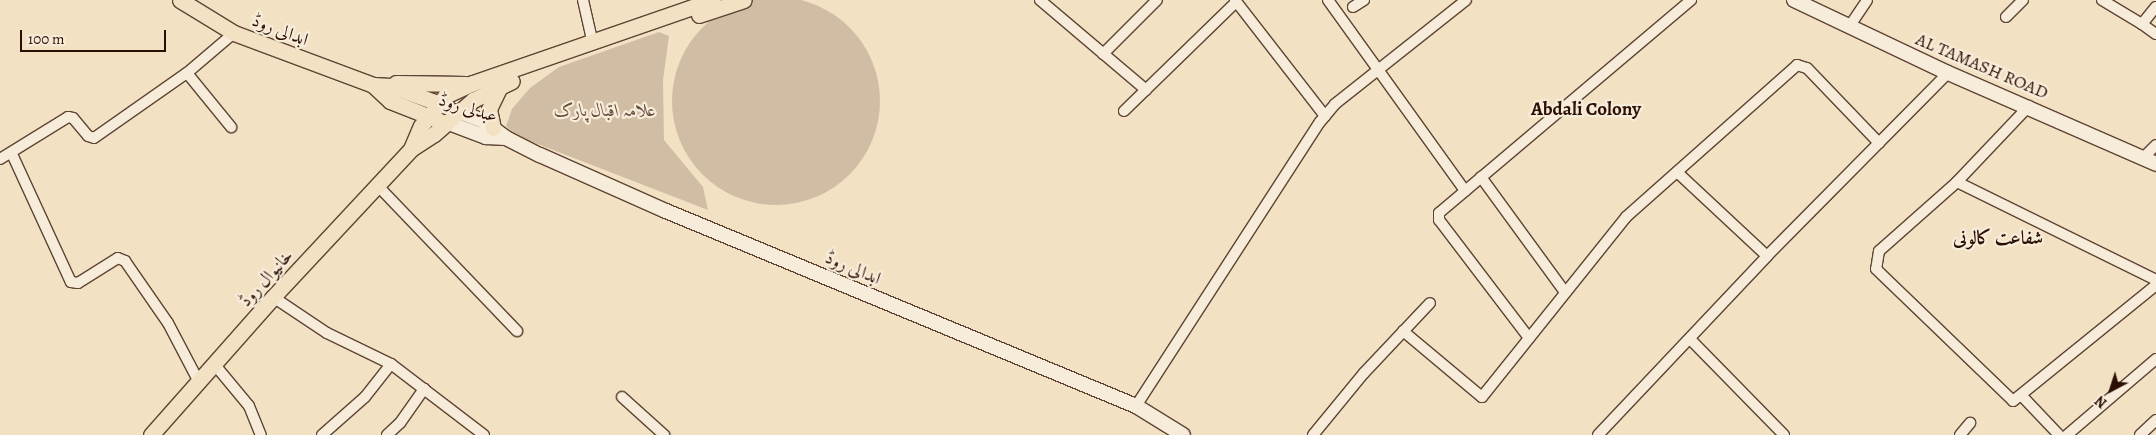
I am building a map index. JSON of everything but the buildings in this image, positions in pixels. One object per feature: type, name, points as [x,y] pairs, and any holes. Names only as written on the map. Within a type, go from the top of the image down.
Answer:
[{"type":"main road","name":"ابدالی روڈ","points":[[180,0],[234,33],[373,84]]},
{"type":"main road","points":[[525,71],[713,0]]},
{"type":"main road","name":"AL TAMASH ROAD","points":[[1794,0],[1948,73],[2029,106],[2156,164]]},
{"type":"main road","points":[[373,84],[473,83],[525,71],[739,1]]},
{"type":"main road","name":"خانیوال روڈ","points":[[151,435],[215,365],[273,297],[411,149],[457,111],[525,71]]},
{"type":"main road","points":[[438,103],[473,83]]},
{"type":"main road","name":"عبدلی روڈ","points":[[373,84],[391,86],[438,103],[493,128],[506,138]]},
{"type":"main road","name":"عبدلی روڈ","points":[[373,84],[390,101],[486,137],[506,138]]},
{"type":"main road","points":[[493,128],[489,109],[500,86]]},
{"type":"main road","name":"خانیوال روڈ","points":[[411,149],[438,103]]},
{"type":"main road","name":"ابدالی روڈ","points":[[506,138],[666,211],[1136,406],[1183,435]]},
{"type":"street","points":[[583,0],[593,44]]},
{"type":"street","points":[[1040,0],[1146,90]]},
{"type":"street","points":[[1104,54],[1157,0]]},
{"type":"street","points":[[1328,0],[1465,191]]},
{"type":"street","points":[[1354,7],[1364,0]]},
{"type":"street","points":[[1136,406],[1324,116],[1466,0]]},
{"type":"street","points":[[1529,338],[1439,220],[1439,213],[1691,0]]},
{"type":"street","points":[[1849,26],[1867,0]]},
{"type":"street","points":[[2006,17],[2023,0]]},
{"type":"street","points":[[2102,0],[2156,34]]},
{"type":"street","points":[[1124,111],[1235,1],[1324,116]]},
{"type":"street","points":[[2142,24],[2156,7]]},
{"type":"street","points":[[0,159],[12,154],[68,118],[73,118],[88,136],[94,138],[187,73],[234,33]]},
{"type":"street","points":[[1403,331],[1482,397],[1626,217],[1796,65],[1807,68],[1879,143]]},
{"type":"street","points":[[187,73],[231,127]]},
{"type":"street","points":[[1598,435],[1691,340],[1767,256],[1948,73]]},
{"type":"street","points":[[2029,106],[1957,182],[1879,251],[1876,269],[2013,401],[2156,285]]},
{"type":"street","points":[[2143,158],[2156,145]]},
{"type":"street","points":[[12,154],[71,282],[78,283],[118,258],[125,261],[168,324],[199,382]]},
{"type":"street","points":[[1676,172],[1767,256]]},
{"type":"street","points":[[1481,177],[1565,292]]},
{"type":"street","points":[[1957,182],[2156,280]]},
{"type":"street","points":[[378,186],[517,331]]},
{"type":"street","points":[[273,297],[327,333],[391,364],[484,435]]},
{"type":"street","points":[[1313,435],[1403,331],[1430,303]]},
{"type":"street","points":[[1691,340],[1784,435]]},
{"type":"street","points":[[2067,435],[2156,360]]},
{"type":"street","points":[[322,435],[365,397],[391,364]]},
{"type":"street","points":[[215,365],[249,406],[261,435]]},
{"type":"street","points":[[387,435],[424,389]]},
{"type":"street","points":[[2021,395],[2059,435]]},
{"type":"street","points":[[622,397],[664,435]]},
{"type":"street","points":[[2140,435],[2156,420]]},
{"type":"street","points":[[1960,435],[1970,424]]},
{"type":"green space","points":[[766,-3],[786,-3],[806,1],[825,9],[850,27],[863,43],[872,61],[880,91],[876,131],[872,141],[863,159],[850,175],[834,188],[806,201],[786,205],[766,205],[746,201],[727,193],[710,182],[695,167],[684,150],[676,131],[672,111],[672,91],[676,71],[684,52],[695,35],[710,20],[727,9],[746,1]]},
{"type":"green space","name":"علامہ اقبال پارک","points":[[659,32],[669,36],[663,80],[664,140],[703,187],[708,210],[517,136],[506,126],[512,109],[530,88],[559,67]]},
{"type":"district","name":"Abdali Colony","points":[[1586,110]]},
{"type":"district","name":"شفاعت کالونی","points":[[1998,239]]}]
